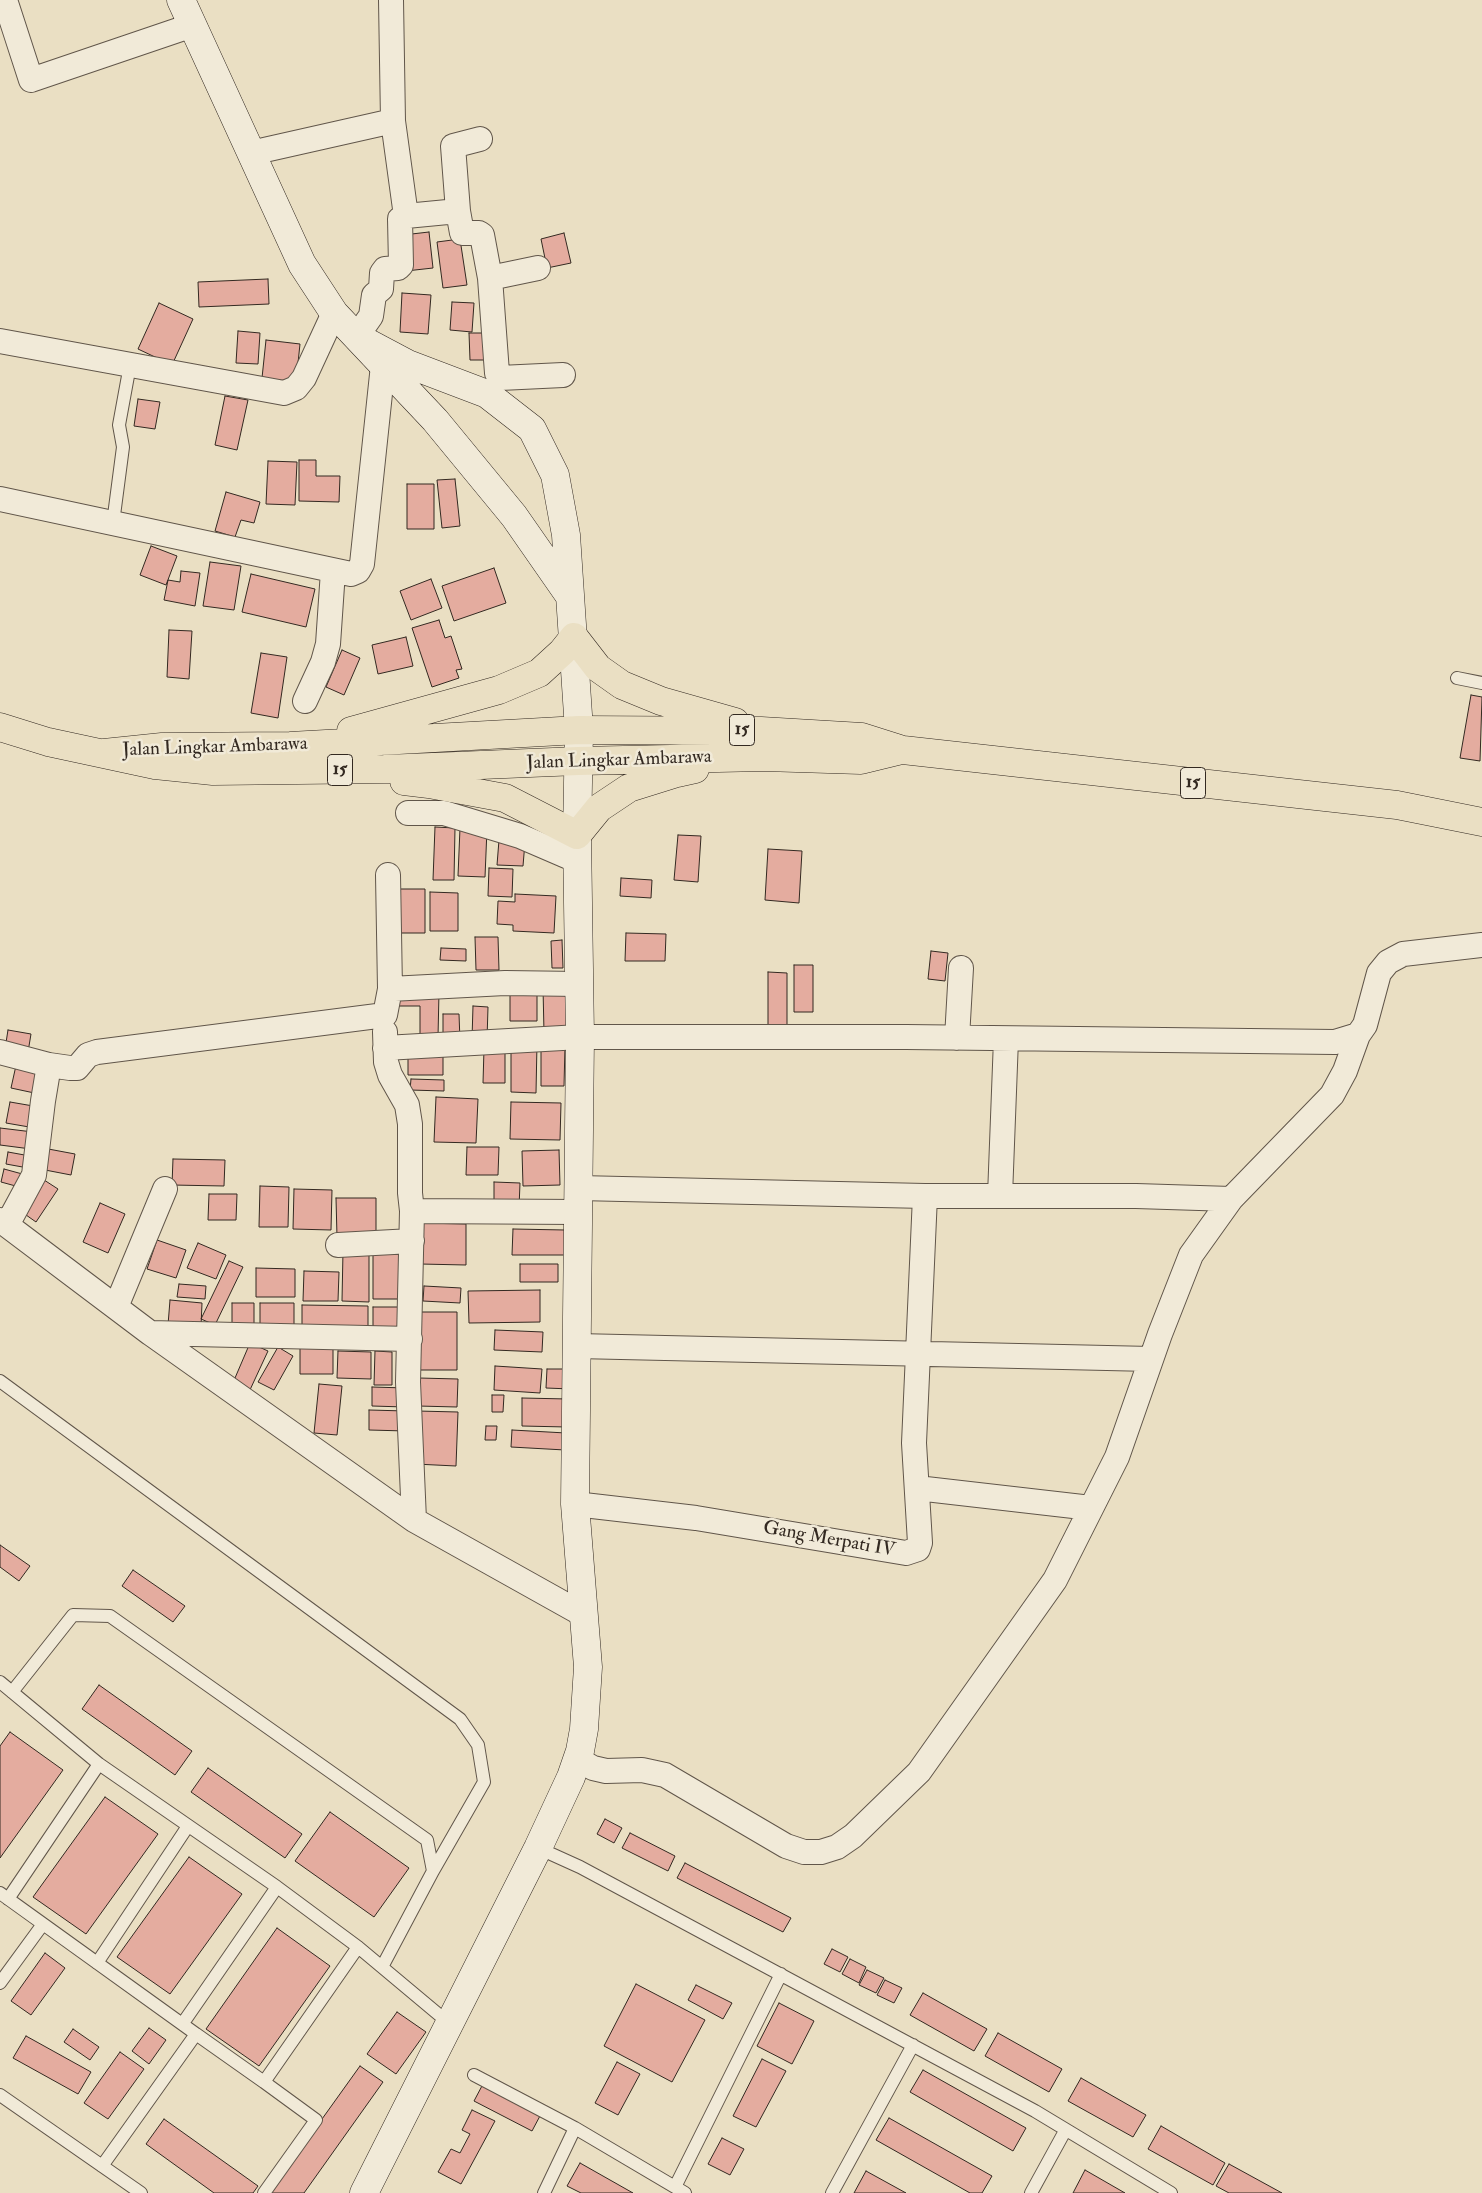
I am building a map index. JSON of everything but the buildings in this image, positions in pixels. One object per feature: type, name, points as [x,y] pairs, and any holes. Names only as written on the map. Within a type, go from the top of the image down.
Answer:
[{"type":"highway","points":[[289,759],[400,718],[499,690],[539,673],[562,652],[574,637],[598,668],[622,685],[762,744]]},
{"type":"highway","name":"Jalan Lingkar Ambarawa","points":[[0,727],[48,742],[104,753],[162,747],[289,759],[578,761],[862,737],[902,750],[1397,805],[1482,822]]},
{"type":"highway","name":"Jalan Lingkar Ambarawa","points":[[289,759],[579,730],[762,744]]},
{"type":"highway","points":[[289,759],[505,798],[578,848],[599,808],[629,788],[762,744]]},
{"type":"main road","points":[[181,0],[302,264],[334,313],[435,420],[514,516],[569,595]]},
{"type":"main road","points":[[358,337],[408,364],[487,394],[532,429],[555,475],[566,535],[579,730],[580,1037],[575,1504],[588,1667],[584,1729],[572,1777],[364,2193]]},
{"type":"street","points":[[391,0],[392,122],[406,216]]},
{"type":"street","points":[[9,3],[31,80],[192,25]]},
{"type":"street","points":[[251,152],[392,122]]},
{"type":"street","points":[[480,139],[453,146],[458,211],[462,233],[479,233],[482,235],[490,278],[497,373],[500,378],[563,375]]},
{"type":"street","points":[[358,337],[371,316],[374,295],[381,289],[382,274],[385,269],[398,268],[401,265],[400,220],[406,216],[458,211]]},
{"type":"street","points":[[490,278],[538,268]]},
{"type":"street","points":[[0,341],[238,386],[289,392],[296,388],[304,378],[334,313]]},
{"type":"street","points":[[0,498],[352,574],[358,571],[362,564],[383,365]]},
{"type":"street","points":[[305,701],[323,662],[328,644],[333,571]]},
{"type":"street","points":[[408,813],[444,812],[520,836],[578,848]]},
{"type":"street","points":[[388,875],[390,989],[384,1015],[385,1048],[390,1075],[407,1105],[411,1139],[412,1241],[408,1382],[414,1520]]},
{"type":"street","points":[[577,1759],[593,1768],[606,1771],[642,1770],[665,1775],[786,1846],[804,1852],[821,1852],[837,1847],[853,1836],[919,1772],[1056,1580],[1117,1457],[1151,1359],[1191,1255],[1231,1199],[1332,1095],[1345,1071],[1358,1035],[1365,1025],[1378,973],[1388,962],[1403,954],[1482,946]]},
{"type":"street","points":[[956,1038],[960,968]]},
{"type":"street","points":[[390,989],[496,983],[579,984]]},
{"type":"street","points":[[0,1052],[49,1065],[77,1068],[88,1055],[97,1052],[384,1015]]},
{"type":"street","points":[[385,1048],[580,1037],[1335,1042],[1358,1035]]},
{"type":"street","points":[[1000,1196],[1006,1040]]},
{"type":"street","points":[[49,1065],[34,1175],[3,1223],[150,1333],[414,1520],[584,1615]]},
{"type":"street","points":[[116,1307],[165,1189]]},
{"type":"street","points":[[412,1211],[578,1200],[925,1196],[1136,1196],[1231,1199]]},
{"type":"street","name":"Gang Merpati IV","points":[[575,1504],[706,1520],[906,1553],[918,1549],[920,1544],[914,1443],[925,1196]]},
{"type":"street","points":[[338,1245],[412,1241]]},
{"type":"street","points":[[150,1333],[410,1338]]},
{"type":"street","points":[[577,1346],[1151,1359]]},
{"type":"street","points":[[917,1488],[1091,1508]]},
{"type":"lane","points":[[113,523],[123,447],[119,426],[130,365]]},
{"type":"lane","points":[[1456,678],[1482,682]]},
{"type":"lane","points":[[0,1381],[460,1719],[478,1745],[484,1782],[433,1871],[382,1967]]},
{"type":"lane","points":[[12,1692],[73,1615],[110,1616],[427,1840],[433,1871]]},
{"type":"lane","points":[[0,1682],[99,1764],[277,1887],[358,1947],[450,2024]]},
{"type":"lane","points":[[99,1764],[4,1896],[316,2120],[264,2193]]},
{"type":"lane","points":[[97,1963],[188,1826]]},
{"type":"lane","points":[[538,1848],[580,1867],[1035,2111],[1065,2131],[1171,2193]]},
{"type":"lane","points":[[183,2023],[277,1887]]},
{"type":"lane","points":[[0,1983],[43,1924]]},
{"type":"lane","points":[[264,2082],[358,1947]]},
{"type":"lane","points":[[474,2075],[575,2128],[680,2190],[781,1974]]},
{"type":"lane","points":[[102,2166],[196,2034]]},
{"type":"lane","points":[[832,2193],[913,2045]]},
{"type":"lane","points":[[0,2095],[141,2193]]},
{"type":"lane","points":[[544,2193],[575,2128]]},
{"type":"lane","points":[[1031,2193],[1065,2131]]}]
